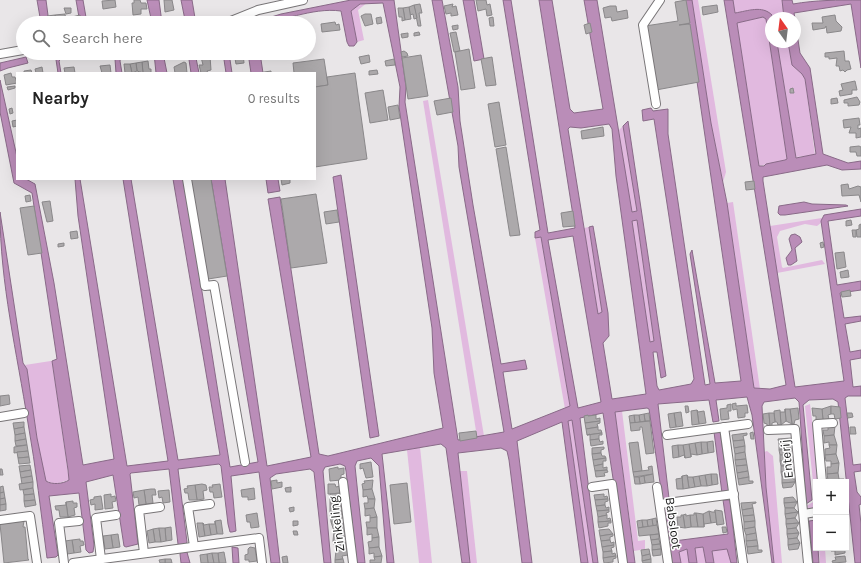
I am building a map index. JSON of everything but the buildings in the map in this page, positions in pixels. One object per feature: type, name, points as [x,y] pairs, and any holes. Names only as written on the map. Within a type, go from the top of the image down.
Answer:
[{"type":"street","points":[[243,16],[258,10],[303,0]]},
{"type":"street","points":[[656,104],[643,25],[660,0]]},
{"type":"street","points":[[0,54],[16,51]]},
{"type":"street","points":[[186,180],[204,279],[206,286],[214,285],[220,312],[245,462]]},
{"type":"street","points":[[0,417],[24,413]]},
{"type":"street","points":[[822,479],[817,424],[833,422]]},
{"type":"street","points":[[667,435],[748,424]]},
{"type":"street","points":[[719,428],[729,495],[743,563]]},
{"type":"street","name":"Enterij","points":[[768,430],[795,428],[808,563]]},
{"type":"street","name":"Zinkeling","points":[[343,482],[353,563]]},
{"type":"street","points":[[592,487],[612,484],[623,563]]},
{"type":"street","name":"Babsloot","points":[[657,487],[668,563]]},
{"type":"street","points":[[660,504],[729,495]]},
{"type":"street","points":[[187,547],[188,507],[210,504]]},
{"type":"street","points":[[144,553],[139,510],[160,507]]},
{"type":"street","points":[[804,514],[813,512]]},
{"type":"street","points":[[101,559],[96,518],[116,515]]},
{"type":"street","points":[[0,520],[30,516],[37,563]]},
{"type":"street","points":[[64,563],[59,524],[79,521]]},
{"type":"street","points":[[73,563],[259,538],[262,563]]},
{"type":"shaded area","points":[[37,0],[46,0],[48,16],[40,16]]},
{"type":"shaded area","points":[[76,0],[83,0],[86,16],[79,16]]},
{"type":"shaded area","points":[[147,0],[159,0],[161,16],[150,16]]},
{"type":"shaded area","points":[[181,0],[192,0],[195,16],[184,16]]},
{"type":"shaded area","points":[[351,0],[394,0],[406,87],[405,102],[458,440],[504,432],[459,167],[458,146],[432,0],[442,0],[458,87],[460,121],[473,205],[501,364],[525,360],[527,369],[503,372],[512,429],[570,406],[541,237],[535,238],[535,232],[540,230],[503,0],[511,0],[548,233],[575,228],[539,0],[552,0],[570,109],[574,113],[603,109],[584,0],[597,0],[632,212],[637,211],[623,126],[628,121],[666,376],[661,378],[657,352],[653,352],[657,386],[659,390],[691,384],[694,379],[654,119],[643,121],[642,110],[651,108],[653,111],[668,109],[668,134],[705,385],[710,384],[690,254],[692,250],[715,383],[741,381],[685,0],[692,0],[711,123],[727,203],[754,388],[770,389],[786,385],[724,0],[733,0],[735,13],[759,9],[768,12],[765,12],[765,18],[763,17],[737,23],[759,166],[764,166],[766,164],[787,159],[770,48],[778,48],[796,158],[816,154],[805,79],[802,74],[792,65],[789,48],[799,48],[800,53],[810,68],[823,154],[848,163],[861,161],[861,169],[842,170],[827,165],[763,177],[763,181],[795,387],[844,381],[821,221],[824,215],[861,209],[861,216],[828,221],[837,285],[861,281],[861,290],[840,293],[844,318],[861,316],[861,321],[845,324],[850,352],[861,350],[861,358],[850,360],[853,387],[861,386],[861,396],[848,396],[845,398],[853,465],[861,464],[861,471],[854,472],[857,492],[861,497],[861,504],[859,505],[861,524],[861,563],[855,563],[849,506],[849,479],[846,479],[838,402],[833,399],[809,400],[803,405],[812,500],[806,504],[799,402],[795,398],[764,402],[762,406],[766,487],[774,563],[772,563],[752,415],[747,397],[716,400],[719,421],[713,422],[709,400],[658,404],[674,541],[728,534],[723,500],[730,500],[737,563],[731,563],[727,549],[712,551],[714,563],[706,563],[703,547],[695,548],[697,563],[689,563],[687,549],[679,552],[681,563],[672,563],[649,409],[647,408],[615,412],[635,563],[626,563],[603,413],[580,418],[598,563],[593,563],[572,420],[568,421],[588,563],[581,563],[562,422],[517,441],[532,563],[522,563],[509,460],[507,451],[501,448],[458,453],[470,563],[462,563],[446,448],[441,444],[382,454],[394,563],[387,563],[379,466],[371,458],[357,461],[355,466],[365,563],[357,563],[346,471],[345,466],[340,464],[325,467],[323,471],[331,563],[324,563],[314,472],[310,469],[276,474],[270,478],[280,563],[271,563],[259,472],[231,476],[236,531],[230,532],[221,466],[219,464],[178,469],[187,542],[185,545],[190,563],[181,563],[181,551],[178,544],[169,469],[130,474],[138,544],[126,547],[124,546],[113,475],[86,482],[94,545],[93,552],[89,553],[86,550],[79,493],[49,496],[58,555],[56,557],[47,558],[34,457],[6,292],[0,212],[23,363],[27,369],[37,438],[46,481],[58,484],[69,480],[52,361],[57,359],[32,193],[14,183],[0,112],[0,80],[16,152],[16,180],[28,180],[35,184],[54,283],[83,465],[114,459],[78,216],[75,180],[80,180],[127,466],[168,461],[123,180],[131,180],[178,460],[220,455],[173,180],[184,180],[230,467],[258,462],[211,180],[225,180],[267,466],[311,457],[268,199],[280,197],[319,454],[328,456],[443,428],[434,373],[432,328],[399,107],[400,87],[383,3],[360,4],[351,11],[357,42],[354,46],[349,46],[347,42],[341,11],[319,11],[295,16],[275,16]],"holes":[[[609,124],[612,129],[616,176],[646,394],[612,399],[603,343],[609,336],[608,313],[593,226],[589,227],[602,312],[598,314],[568,129],[570,127],[581,128]],[[637,220],[654,341],[650,342],[632,221]],[[573,236],[601,402],[578,408],[548,240]]]},
{"type":"shaded area","points":[[463,0],[474,0],[484,59],[474,61]]},
{"type":"shaded area","points":[[692,0],[698,0],[726,172],[723,182],[711,123]]},
{"type":"shaded area","points":[[733,0],[782,0],[783,12],[766,12],[760,9],[735,13]]},
{"type":"shaded area","points":[[782,0],[792,0],[793,4],[835,0],[861,0],[861,68],[851,4],[800,12],[783,12]]},
{"type":"shaded area","points":[[368,2],[358,10],[364,40],[357,42],[351,11],[355,6]]},
{"type":"shaded area","points":[[763,17],[765,18],[765,48],[770,48],[786,160],[759,166],[737,23]]},
{"type":"shaded area","points":[[778,48],[789,48],[792,65],[802,74],[805,79],[815,155],[796,157]]},
{"type":"shaded area","points":[[16,59],[27,60],[28,63],[0,71],[0,63]]},
{"type":"shaded area","points":[[56,60],[60,60],[61,72],[58,72]]},
{"type":"shaded area","points":[[115,60],[120,60],[122,72],[116,72]]},
{"type":"shaded area","points":[[155,60],[164,60],[167,72],[156,72]]},
{"type":"shaded area","points":[[189,60],[196,60],[199,72],[191,72]]},
{"type":"shaded area","points":[[224,60],[230,60],[232,72],[226,72]]},
{"type":"shaded area","points":[[249,60],[261,60],[263,72],[251,72]]},
{"type":"shaded area","points":[[428,100],[484,436],[477,437],[423,101]]},
{"type":"shaded area","points":[[623,126],[637,211],[631,212],[618,131]]},
{"type":"shaded area","points":[[341,175],[379,436],[370,438],[333,177]]},
{"type":"shaded area","points":[[266,180],[278,180],[280,191],[268,193]]},
{"type":"shaded area","points":[[733,202],[760,389],[754,388],[727,203]]},
{"type":"shaded area","points":[[804,202],[812,204],[848,206],[785,215],[780,215],[778,213],[779,206]]},
{"type":"shaded area","points":[[822,218],[822,222],[817,226],[805,224],[780,231],[777,237],[783,268],[822,260],[825,264],[777,273],[770,226]]},
{"type":"shaded area","points":[[637,220],[654,341],[649,342],[632,221]]},
{"type":"shaded area","points":[[589,227],[602,312],[598,314],[584,228]]},
{"type":"shaded area","points":[[795,234],[800,237],[802,242],[795,248],[797,261],[791,265],[788,265],[786,258],[792,250],[789,239],[791,235]]},
{"type":"shaded area","points":[[541,237],[570,407],[565,409],[535,238]]},
{"type":"shaded area","points":[[57,360],[52,362],[69,480],[55,484],[46,481],[37,438],[27,369],[25,365]]},
{"type":"shaded area","points":[[810,404],[820,479],[813,479],[813,482],[805,406]]},
{"type":"shaded area","points":[[622,411],[638,541],[645,540],[645,549],[634,551],[615,412]]},
{"type":"shaded area","points":[[573,420],[593,563],[588,563],[568,421]]},
{"type":"shaded area","points":[[720,431],[729,492],[722,493],[714,432]]},
{"type":"shaded area","points":[[420,447],[432,563],[419,563],[407,450]]},
{"type":"shaded area","points":[[767,451],[773,456],[782,563],[774,563],[766,486],[764,452]]},
{"type":"shaded area","points":[[460,471],[467,471],[477,563],[470,563]]},
{"type":"shaded area","points":[[813,502],[813,509],[808,509],[806,506]]},
{"type":"shaded area","points":[[813,520],[813,551],[818,551],[819,563],[813,563],[809,521]]},
{"type":"shaded area","points":[[232,547],[238,548],[239,563],[233,563]]},
{"type":"shaded area","points":[[703,547],[706,563],[697,563],[695,548]]},
{"type":"shaded area","points":[[688,549],[689,563],[681,563],[679,552]]},
{"type":"shaded area","points":[[728,549],[731,563],[714,563],[712,551]]},
{"type":"shaded area","points":[[819,551],[825,551],[826,563],[820,563]]}]
